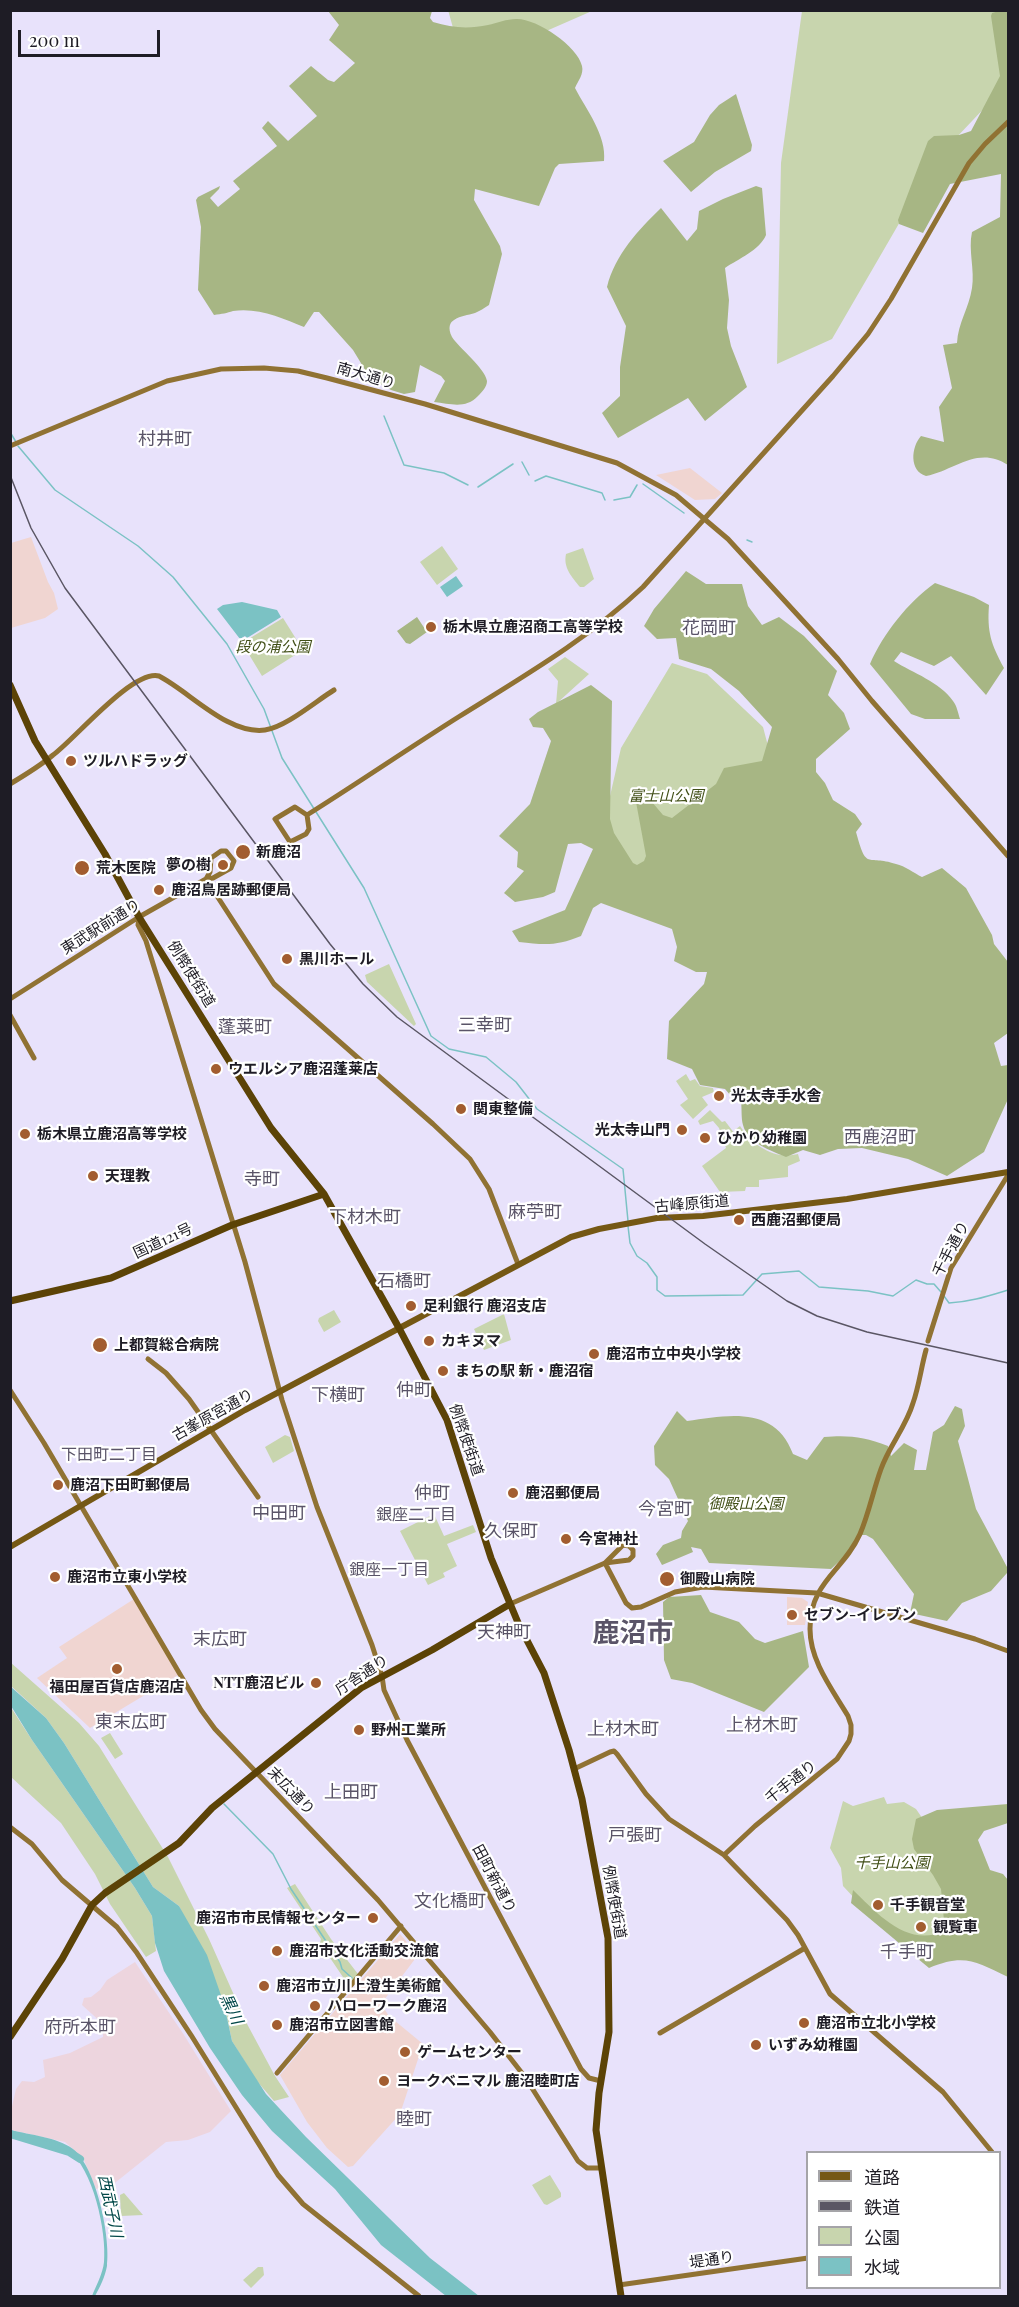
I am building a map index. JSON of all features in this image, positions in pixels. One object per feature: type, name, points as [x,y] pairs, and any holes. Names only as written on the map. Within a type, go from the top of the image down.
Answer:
[{"type":"highway","name":"例幣使街道","points":[[10,685],[31,732],[100,846],[139,917],[266,1122],[324,1194],[399,1328],[447,1420],[480,1526],[510,1604],[544,1673],[585,1810],[609,1948],[609,2032],[596,2130],[621,2296]]},
{"type":"highway","name":"国道121号","points":[[10,1301],[111,1278],[232,1225],[324,1194]]},
{"type":"highway","name":"庁舎通り","points":[[10,2037],[62,1959],[92,1905],[105,1893],[185,1838],[212,1808],[361,1688],[510,1604]]},
{"type":"main road","name":"古峰原街道","points":[[399,1328],[571,1237],[612,1226],[657,1218],[711,1215],[847,1200],[1008,1173]]},
{"type":"main road","name":"古峯原宮通り","points":[[10,1547],[210,1430],[399,1328]]},
{"type":"street","points":[[309,814],[587,635],[649,580],[868,334],[891,299],[965,168],[1008,122]]},
{"type":"street","name":"南大通り","points":[[10,446],[151,386],[187,375],[221,369],[244,368],[298,371],[424,404],[604,458],[665,488],[687,503],[741,553],[815,634],[1008,856]]},
{"type":"street","points":[[10,784],[47,760],[129,686],[150,675],[164,679],[234,725],[244,729],[265,730],[276,726],[334,690]]},
{"type":"street","points":[[309,814],[295,807],[275,819],[287,841],[294,842],[309,830]]},
{"type":"street","points":[[290,808],[297,811],[309,830]]},
{"type":"street","points":[[309,814],[309,830]]},
{"type":"street","points":[[210,870],[219,875],[234,865],[234,861],[226,851],[221,851],[210,858],[210,870],[206,879],[274,984],[470,1159],[489,1189],[518,1264]]},
{"type":"street","name":"東武駅前通り","points":[[10,999],[139,917],[206,879],[219,875]]},
{"type":"street","name":"田町新通り","points":[[139,917],[138,925],[146,941],[245,1262],[280,1392],[317,1507],[382,1676],[384,1690],[399,1723],[581,2069],[589,2078],[601,2081]]},
{"type":"street","points":[[10,1015],[34,1058]]},
{"type":"street","name":"千手通り","points":[[928,1341],[951,1268],[1008,1173]]},
{"type":"street","name":"千手通り","points":[[724,1856],[755,1826],[831,1766],[849,1741],[851,1725],[848,1716],[817,1662],[811,1646],[811,1611],[823,1582],[852,1550],[859,1536],[888,1451],[913,1404],[926,1350]]},
{"type":"street","points":[[148,1359],[177,1384],[258,1497]]},
{"type":"street","name":"末広通り","points":[[10,1390],[205,1715],[223,1738],[371,1892],[519,2067],[578,2162],[587,2168],[600,2168]]},
{"type":"street","points":[[626,1545],[632,1548],[633,1554],[629,1560],[605,1563],[621,1546],[626,1545]]},
{"type":"street","points":[[605,1563],[626,1603],[632,1608],[641,1607],[675,1592],[703,1587],[817,1593],[975,1639],[1008,1651]]},
{"type":"street","name":"庁舎通り","points":[[510,1604],[605,1563]]},
{"type":"street","points":[[574,1769],[614,1751],[669,1819],[724,1856],[787,1920],[830,1994],[943,2092],[991,2151]]},
{"type":"street","points":[[10,1827],[32,1844],[62,1880],[110,1919],[137,1953],[192,2035],[278,2175],[303,2204],[419,2296]]},
{"type":"street","points":[[277,2073],[401,1926]]},
{"type":"street","points":[[660,2032],[805,1948]]},
{"type":"street","name":"堤通り","points":[[619,2285],[806,2258]]},
{"type":"shaded area","points":[[690,468],[722,493],[715,499],[695,500],[656,475]]},
{"type":"shaded area","points":[[31,537],[54,593],[58,609],[45,618],[11,628],[11,543]]},
{"type":"shaded area","points":[[787,1597],[802,1598],[808,1602],[805,1625],[787,1625]]},
{"type":"shaded area","points":[[134,1599],[178,1675],[90,1728],[37,1678],[67,1658],[59,1647]]},
{"type":"shaded area","points":[[400,1934],[418,1955],[381,2004],[389,2016],[423,2044],[400,2114],[353,2166],[348,2167],[327,2148],[307,2122],[280,2075]]},
{"type":"shaded area","points":[[135,1962],[231,2111],[210,2132],[188,2140],[166,2142],[111,2186],[96,2189],[83,2158],[65,2142],[11,2130],[10,2115],[16,2089],[22,2081],[34,2082],[45,2077],[43,2060],[70,2053],[103,2037],[103,2024],[82,2005],[84,1998],[91,1997],[107,1980]]},
{"type":"green space","points":[[448,10],[592,11],[464,67]]},
{"type":"green space","points":[[328,11],[432,11],[430,18],[433,22],[461,27],[481,26],[513,19],[524,20],[545,28],[565,42],[579,58],[582,66],[575,88],[599,132],[604,161],[559,164],[555,168],[539,206],[475,189],[474,200],[500,246],[502,254],[489,305],[475,313],[455,319],[450,326],[455,342],[482,370],[487,381],[483,391],[468,403],[458,405],[434,402],[445,381],[441,376],[420,365],[415,392],[404,394],[391,390],[374,380],[353,350],[319,312],[314,312],[304,327],[260,312],[242,310],[214,315],[198,290],[201,227],[196,200],[198,197],[220,186],[210,198],[218,207],[240,189],[233,181],[277,146],[262,128],[268,121],[288,141],[317,116],[289,86],[311,66],[334,82],[355,63],[329,40],[339,25]]},
{"type":"green space","points":[[802,11],[1008,11],[1008,83],[937,158],[832,339],[777,364],[781,163]]},
{"type":"green space","points":[[1008,11],[1008,465],[997,459],[977,458],[926,476],[920,473],[914,464],[915,446],[921,436],[944,442],[939,407],[952,388],[943,345],[957,343],[959,329],[971,295],[972,232],[1000,217],[1001,174],[950,184],[923,233],[899,224],[898,220],[928,141],[934,136],[959,135],[971,131],[1000,76],[991,16],[992,13]]},
{"type":"green space","points":[[736,94],[752,145],[751,151],[715,172],[691,192],[663,161],[694,142],[710,115],[719,105]]},
{"type":"green space","points":[[756,186],[762,188],[766,235],[754,250],[725,268],[729,300],[727,328],[731,346],[747,387],[705,421],[688,398],[618,438],[602,413],[620,396],[620,367],[626,326],[607,287],[616,264],[636,234],[661,208],[687,241],[697,229],[699,211]]},
{"type":"green space","points":[[442,546],[458,569],[437,585],[420,562]]},
{"type":"green space","points":[[583,548],[594,579],[584,587],[580,587],[569,572],[565,559],[566,554]]},
{"type":"green space","points":[[686,571],[706,584],[742,584],[748,606],[762,625],[779,617],[804,636],[837,671],[828,695],[844,713],[850,729],[816,759],[816,772],[825,783],[833,800],[855,814],[862,824],[856,832],[863,852],[869,859],[899,865],[922,877],[942,868],[966,888],[992,935],[994,944],[1008,962],[1008,1033],[994,1043],[1001,1066],[1008,1065],[1008,1099],[984,1152],[947,1176],[908,1159],[862,1148],[838,1149],[820,1155],[803,1150],[786,1157],[754,1141],[743,1125],[741,1101],[731,1096],[725,1089],[700,1085],[692,1069],[667,1059],[669,1021],[704,984],[707,972],[696,972],[674,961],[677,947],[672,929],[601,903],[593,908],[581,936],[565,942],[536,944],[519,942],[512,931],[565,910],[593,849],[581,843],[568,844],[555,892],[543,897],[515,902],[504,893],[524,871],[517,867],[518,852],[499,836],[530,804],[551,741],[543,728],[533,727],[529,719],[538,712],[591,685],[612,701],[610,819],[614,833],[633,863],[637,865],[644,861],[646,856],[636,802],[646,795],[663,815],[672,818],[716,784],[724,768],[762,761],[772,727],[739,691],[711,669],[679,659],[676,638],[657,639],[644,626],[654,609]]},
{"type":"green space","points":[[935,583],[989,605],[991,638],[1004,668],[986,695],[951,656],[934,666],[901,652],[894,661],[926,678],[948,694],[960,719],[925,719],[911,714],[870,664],[897,619],[915,599]]},
{"type":"green space","points":[[417,617],[427,632],[410,644],[406,643],[397,631]]},
{"type":"green space","name":"段の浦公園","points":[[283,618],[303,650],[262,676],[242,643]]},
{"type":"green space","points":[[565,657],[589,674],[556,704],[558,681],[548,669]]},
{"type":"green space","name":"富士山公園","points":[[672,663],[707,674],[763,727],[773,765],[654,889],[600,840],[621,748]]},
{"type":"green space","points":[[389,964],[416,1024],[414,1026],[367,982],[365,975]]},
{"type":"green space","points":[[686,1074],[690,1081],[695,1079],[700,1086],[713,1088],[714,1092],[702,1097],[708,1105],[693,1119],[680,1105],[688,1099],[676,1081]]},
{"type":"green space","points":[[710,1110],[722,1122],[725,1121],[738,1138],[741,1136],[736,1129],[740,1126],[751,1140],[765,1150],[781,1155],[798,1154],[800,1161],[788,1166],[788,1177],[759,1180],[759,1187],[746,1187],[745,1191],[720,1192],[702,1166],[726,1148],[719,1128],[713,1121],[700,1125],[698,1121]]},
{"type":"green space","points":[[334,1310],[341,1322],[324,1332],[318,1321],[319,1318]]},
{"type":"green space","points":[[504,1314],[511,1340],[484,1350],[474,1329]]},
{"type":"green space","name":"御殿山公園","points":[[955,1406],[962,1409],[965,1426],[958,1441],[976,1509],[1007,1567],[1007,1573],[991,1591],[962,1603],[947,1621],[910,1613],[914,1594],[873,1539],[866,1535],[860,1535],[845,1556],[831,1569],[709,1563],[701,1549],[691,1547],[693,1552],[662,1565],[656,1554],[663,1545],[681,1538],[688,1521],[669,1479],[655,1465],[654,1446],[677,1411],[687,1421],[734,1416],[762,1420],[775,1427],[785,1438],[793,1454],[807,1460],[824,1437],[857,1437],[872,1441],[888,1446],[891,1456],[904,1443],[917,1450],[914,1470],[926,1470],[933,1432],[944,1425]]},
{"type":"green space","points":[[285,1435],[290,1437],[294,1451],[273,1463],[265,1447]]},
{"type":"green space","points":[[434,1514],[444,1536],[473,1525],[476,1532],[447,1544],[457,1566],[443,1573],[445,1577],[428,1585],[400,1531]]},
{"type":"green space","points":[[701,1595],[710,1612],[739,1622],[755,1639],[765,1643],[803,1631],[809,1667],[764,1712],[692,1683],[671,1679],[664,1660],[663,1602],[669,1597]]},
{"type":"green space","points":[[10,1662],[79,1723],[99,1746],[168,1857],[209,1939],[246,2022],[289,2097],[274,2101],[256,2080],[232,2041],[224,2004],[179,1906],[153,1887],[64,1743],[46,1718],[11,1686]]},
{"type":"green space","points":[[10,1706],[152,1916],[156,1951],[146,1957],[110,1904],[95,1874],[61,1823],[11,1777]]},
{"type":"green space","points":[[110,1733],[123,1754],[115,1759],[101,1738]]},
{"type":"green space","name":"千手山公園","points":[[884,1797],[887,1804],[904,1802],[916,1809],[934,1835],[1006,1882],[921,1956],[908,1951],[843,1886],[841,1868],[830,1848],[843,1801],[853,1806]]},
{"type":"green space","points":[[1008,1804],[1008,1823],[984,1831],[978,1840],[990,1870],[1003,1874],[1008,1880],[1008,1977],[970,1961],[952,1961],[929,1968],[851,1903],[853,1890],[883,1918],[906,1932],[931,1935],[945,1931],[941,1889],[914,1849],[912,1839],[916,1819],[937,1810]]},
{"type":"green space","points":[[295,1884],[331,1939],[358,1974],[349,1986],[287,1888]]},
{"type":"green space","points":[[550,2175],[561,2197],[547,2205],[532,2185]]},
{"type":"green space","points":[[124,2193],[143,2215],[121,2216],[120,2195]]},
{"type":"green space","points":[[258,2267],[263,2267],[264,2275],[251,2288],[243,2280]]},
{"type":"water","points":[[456,576],[463,586],[447,597],[440,587]]},
{"type":"water","points":[[242,602],[277,610],[281,617],[247,638],[245,636],[240,639],[217,609],[223,605]]},
{"type":"water","points":[[10,1686],[46,1718],[64,1743],[153,1887],[179,1906],[207,1955],[224,2004],[232,2041],[266,2094],[306,2137],[430,2258],[479,2296],[446,2296],[381,2245],[335,2189],[272,2131],[242,2095],[210,2048],[164,1971],[155,1943],[152,1916],[11,1706]]},
{"type":"water","points":[[11,2130],[67,2145],[81,2158],[89,2171],[100,2203],[108,2253],[105,2274],[95,2296],[92,2296],[104,2262],[103,2234],[101,2218],[85,2171],[77,2159],[63,2147],[11,2134]]},
{"type":"waterway","points":[[384,416],[404,465],[444,473],[468,485]]},
{"type":"waterway","points":[[10,432],[16,442]]},
{"type":"waterway","points":[[18,446],[55,490],[138,546],[173,577],[227,644],[264,709],[282,758],[364,888],[431,1036],[449,1049],[486,1057],[516,1082],[537,1109],[623,1169],[628,1221]]},
{"type":"waterway","points":[[522,462],[529,475]]},
{"type":"waterway","points":[[478,487],[513,464]]},
{"type":"waterway","points":[[535,481],[546,476],[602,493],[605,500]]},
{"type":"waterway","points":[[643,484],[684,513]]},
{"type":"waterway","points":[[614,500],[630,497],[637,485]]},
{"type":"waterway","points":[[747,540],[752,542]]},
{"type":"waterway","points":[[628,1226],[630,1243],[637,1256],[647,1263],[657,1277],[657,1290],[665,1296],[743,1295],[762,1274],[799,1271],[819,1287],[868,1291],[893,1296],[916,1280],[934,1284],[941,1292]]},
{"type":"waterway","points":[[944,1296],[949,1303],[1008,1290]]},
{"type":"waterway","points":[[224,1804],[273,1854],[291,1889],[340,1962],[342,1969],[352,1978]]},
{"type":"waterway","name":"西武子川","points":[[10,2134],[69,2152],[80,2159]]},
{"type":"railway","points":[[10,475],[31,528],[65,588],[330,944],[363,984],[397,1017],[705,1244],[787,1301],[817,1316],[867,1332],[1008,1363]]},
{"type":"place","name":"栃木県立鹿沼商工高等学校","points":[[431,627]]},
{"type":"place","name":"ツルハドラッグ","points":[[71,761]]},
{"type":"place","name":"新鹿沼","points":[[243,852]]},
{"type":"place","name":"夢の樹","points":[[223,865]]},
{"type":"place","name":"荒木医院","points":[[82,868]]},
{"type":"place","name":"鹿沼鳥居跡郵便局","points":[[159,890]]},
{"type":"place","name":"黒川ホール","points":[[287,959]]},
{"type":"place","name":"ウエルシア鹿沼蓬莱店","points":[[216,1069]]},
{"type":"place","name":"光太寺手水舎","points":[[719,1096]]},
{"type":"place","name":"関東整備","points":[[461,1109]]},
{"type":"place","name":"光太寺山門","points":[[682,1130]]},
{"type":"place","name":"栃木県立鹿沼高等学校","points":[[25,1134]]},
{"type":"place","name":"ひかり幼稚園","points":[[705,1138]]},
{"type":"place","name":"天理教","points":[[93,1176]]},
{"type":"place","name":"西鹿沼郵便局","points":[[739,1220]]},
{"type":"place","name":"足利銀行 鹿沼支店","points":[[411,1306]]},
{"type":"place","name":"カキヌマ","points":[[429,1341]]},
{"type":"place","name":"上都賀総合病院","points":[[100,1345]]},
{"type":"place","name":"鹿沼市立中央小学校","points":[[594,1354]]},
{"type":"place","name":"まちの駅 新・鹿沼宿","points":[[443,1371]]},
{"type":"place","name":"鹿沼下田町郵便局","points":[[58,1485]]},
{"type":"place","name":"鹿沼郵便局","points":[[513,1493]]},
{"type":"place","name":"今宮神社","points":[[566,1539]]},
{"type":"place","name":"鹿沼市立東小学校","points":[[55,1577]]},
{"type":"place","name":"御殿山病院","points":[[667,1579]]},
{"type":"place","name":"セブン-イレブン","points":[[792,1615]]},
{"type":"place","name":"福田屋百貨店鹿沼店","points":[[117,1669]]},
{"type":"place","name":"NTT鹿沼ビル","points":[[316,1683]]},
{"type":"place","name":"野州工業所","points":[[359,1730]]},
{"type":"place","name":"千手観音堂","points":[[878,1905]]},
{"type":"place","name":"鹿沼市市民情報センター","points":[[373,1918]]},
{"type":"place","name":"観覧車","points":[[921,1927]]},
{"type":"place","name":"鹿沼市文化活動交流館","points":[[277,1951]]},
{"type":"place","name":"鹿沼市立川上澄生美術館","points":[[264,1986]]},
{"type":"place","name":"ハローワーク鹿沼","points":[[315,2006]]},
{"type":"place","name":"鹿沼市立北小学校","points":[[804,2023]]},
{"type":"place","name":"鹿沼市立図書館","points":[[277,2025]]},
{"type":"place","name":"いずみ幼稚園","points":[[756,2045]]},
{"type":"place","name":"ゲームセンター","points":[[405,2052]]},
{"type":"place","name":"ヨークベニマル 鹿沼睦町店","points":[[384,2081]]},
{"type":"district","name":"村井町","points":[[165,439]]},
{"type":"district","name":"花岡町","points":[[709,628]]},
{"type":"district","name":"三幸町","points":[[485,1025]]},
{"type":"district","name":"蓬莱町","points":[[245,1027]]},
{"type":"district","name":"西鹿沼町","points":[[880,1137]]},
{"type":"district","name":"寺町","points":[[262,1179]]},
{"type":"district","name":"麻苧町","points":[[535,1212]]},
{"type":"district","name":"下材木町","points":[[365,1217]]},
{"type":"district","name":"石橋町","points":[[404,1281]]},
{"type":"district","name":"仲町","points":[[414,1390]]},
{"type":"district","name":"下横町","points":[[338,1395]]},
{"type":"district","name":"下田町二丁目","points":[[109,1455]]},
{"type":"district","name":"仲町","points":[[432,1493]]},
{"type":"district","name":"今宮町","points":[[665,1509]]},
{"type":"district","name":"中田町","points":[[279,1513]]},
{"type":"district","name":"銀座二丁目","points":[[416,1515]]},
{"type":"district","name":"久保町","points":[[511,1531]]},
{"type":"district","name":"銀座一丁目","points":[[389,1570]]},
{"type":"district","name":"天神町","points":[[504,1632]]},
{"type":"district","name":"鹿沼市","points":[[633,1634]]},
{"type":"district","name":"末広町","points":[[220,1639]]},
{"type":"district","name":"東末広町","points":[[131,1722]]},
{"type":"district","name":"上材木町","points":[[762,1725]]},
{"type":"district","name":"上材木町","points":[[623,1729]]},
{"type":"district","name":"上田町","points":[[351,1792]]},
{"type":"district","name":"戸張町","points":[[635,1835]]},
{"type":"district","name":"文化橋町","points":[[450,1901]]},
{"type":"district","name":"千手町","points":[[907,1952]]},
{"type":"district","name":"府所本町","points":[[80,2027]]},
{"type":"district","name":"睦町","points":[[414,2119]]},
{"type":"water label","name":"黒川","points":[[231,2009]]}]
